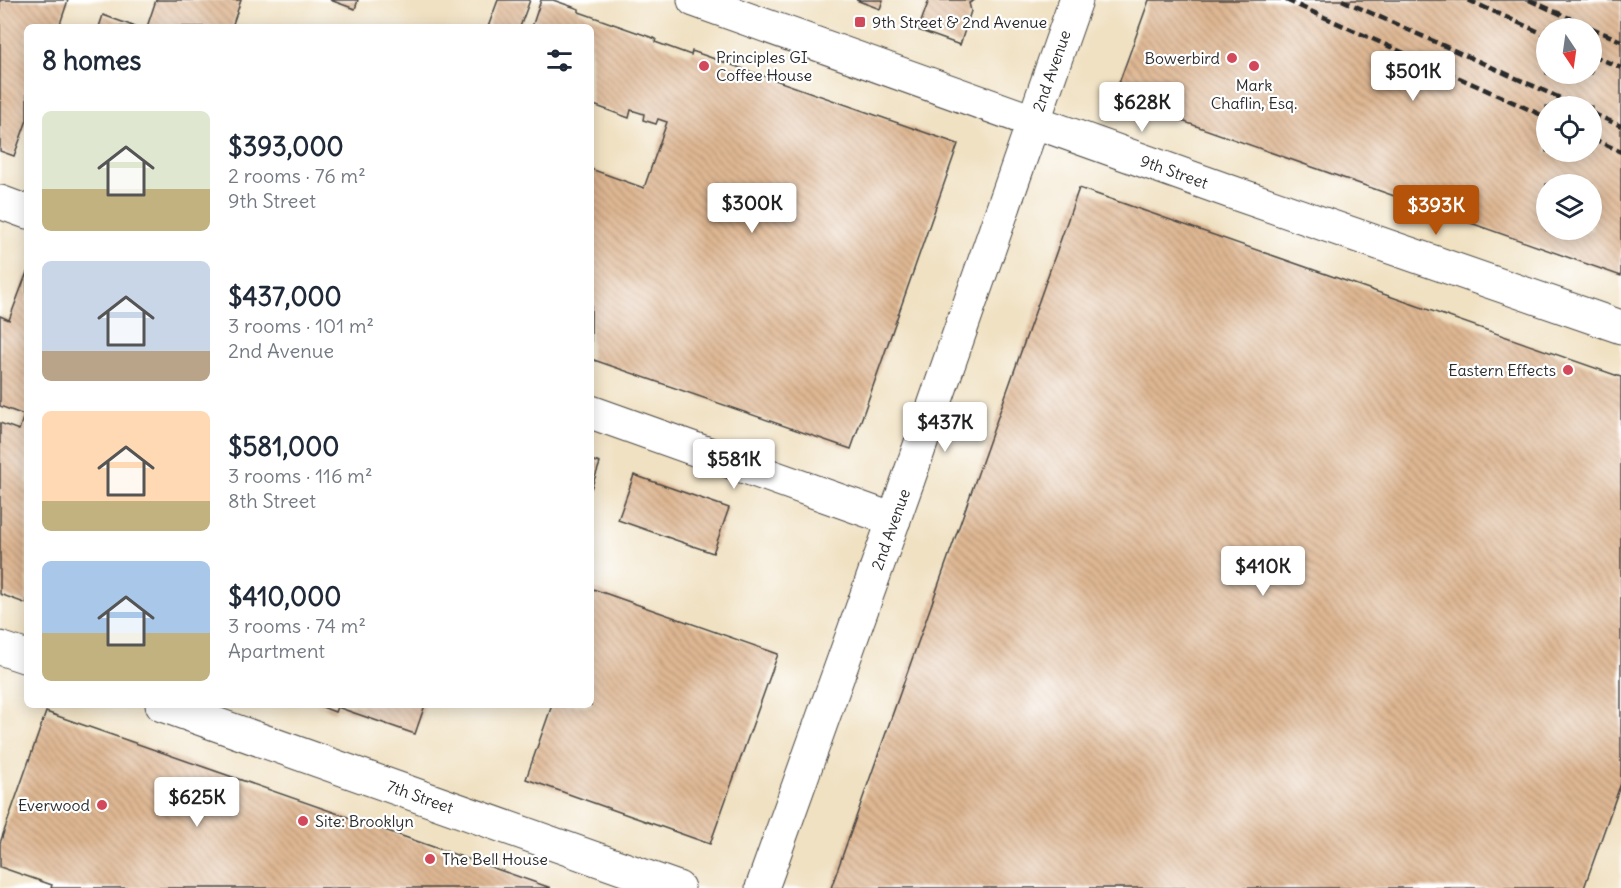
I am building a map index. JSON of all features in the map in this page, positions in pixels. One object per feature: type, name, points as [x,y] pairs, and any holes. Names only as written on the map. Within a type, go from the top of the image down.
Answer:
[{"type":"street","name":"9th Street","points":[[694,0],[1245,197],[1621,327]]},
{"type":"street","name":"2nd Avenue","points":[[762,888],[1076,0]]},
{"type":"street","points":[[0,202],[24,211]]},
{"type":"street","points":[[594,413],[894,520]]},
{"type":"street","points":[[0,648],[24,656]]},
{"type":"street","name":"7th Street","points":[[170,708],[678,888]]},
{"type":"building","points":[[0,0],[68,0],[60,24],[24,24],[24,128],[14,156],[0,151]]},
{"type":"building","points":[[156,0],[241,0],[233,24],[148,24]]},
{"type":"building","points":[[330,0],[358,0],[355,9]]},
{"type":"building","points":[[498,0],[530,0],[521,24],[489,24]]},
{"type":"building","points":[[541,0],[553,0],[579,9],[579,12],[656,39],[655,42],[691,55],[692,51],[958,144],[851,449],[594,360],[594,170],[644,188],[667,122],[658,119],[656,124],[643,120],[644,114],[631,110],[629,118],[594,105],[594,24],[533,24]]},
{"type":"building","points":[[856,0],[883,0],[880,9]]},
{"type":"building","points":[[929,0],[975,0],[969,3],[971,11],[960,45],[918,30]]},
{"type":"building","points":[[1149,0],[1621,0],[1621,276],[1114,97]]},
{"type":"building","points":[[103,15],[128,24],[100,24]]},
{"type":"building","points":[[1079,188],[1621,377],[1621,783],[1584,888],[831,888]]},
{"type":"building","points":[[24,280],[24,415],[0,406],[0,316],[9,320]]},
{"type":"building","points":[[24,415],[24,603],[0,594],[0,423],[19,430]]},
{"type":"building","points":[[594,461],[600,463],[594,480]]},
{"type":"building","points":[[634,475],[729,508],[713,553],[618,520]]},
{"type":"building","points":[[594,589],[778,654],[710,844],[526,779],[551,708],[594,708]]},
{"type":"building","points":[[325,708],[337,708],[335,712]]},
{"type":"building","points":[[340,708],[424,708],[415,734]]},
{"type":"building","points":[[46,712],[551,888],[51,888],[52,885],[0,867],[0,843]]},
{"type":"railway","points":[[1286,0],[1536,112]]},
{"type":"railway","points":[[1342,0],[1556,96]]},
{"type":"railway","points":[[1468,0],[1536,31]]},
{"type":"railway","points":[[1529,0],[1621,41]]},
{"type":"railway","points":[[1602,59],[1621,68]]},
{"type":"railway","points":[[1602,117],[1621,126]]},
{"type":"railway","points":[[1602,143],[1621,152]]},
{"type":"place","name":"9th Street & 2nd Avenue","points":[[860,22]]},
{"type":"place","name":"Bowerbird","points":[[1232,58]]},
{"type":"place","name":"Principles GI Coffee House","points":[[704,66]]},
{"type":"place","name":"Mark Chaflin, Esq.","points":[[1254,66]]},
{"type":"place","name":"Eastern Effects","points":[[1568,370]]},
{"type":"place","name":"Everwood","points":[[102,805]]},
{"type":"place","name":"Site: Brooklyn","points":[[303,821]]},
{"type":"place","name":"The Bell House","points":[[430,859]]}]
